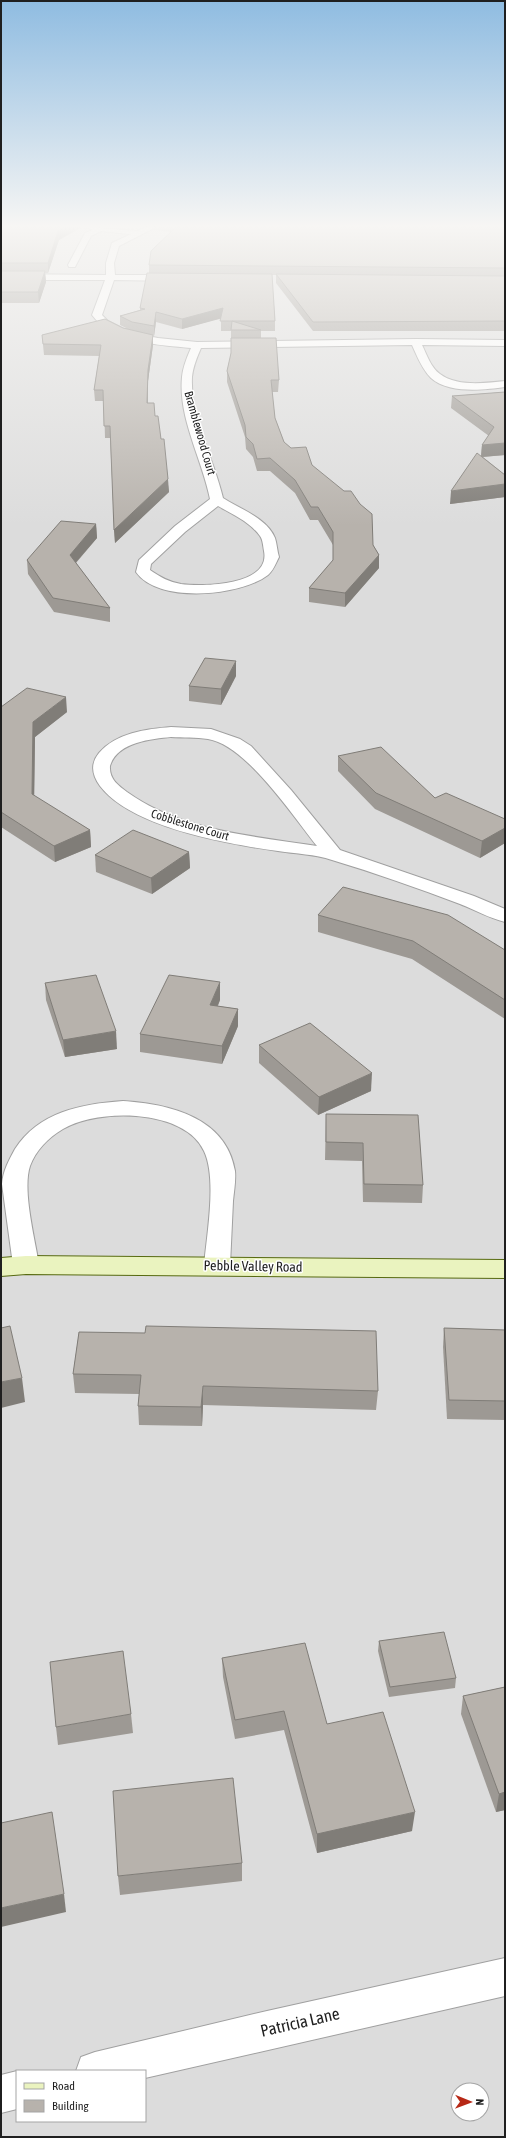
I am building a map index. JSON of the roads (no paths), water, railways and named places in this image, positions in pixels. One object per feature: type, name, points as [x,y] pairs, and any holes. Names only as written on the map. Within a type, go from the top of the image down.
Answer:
[{"type":"street","points":[[109,327],[144,338],[198,345],[416,342],[505,343]]},
{"type":"street","points":[[416,342],[438,378],[453,383],[475,386],[505,384]]},
{"type":"street","name":"Bramblewood Court","points":[[198,345],[189,366],[186,378],[188,397],[214,480],[217,500]]},
{"type":"street","points":[[217,500],[253,523],[268,538],[271,546],[271,559],[265,570],[259,576],[243,584],[213,590],[171,587],[148,578],[143,572],[144,563],[180,529],[217,500]]},
{"type":"street","name":"Cobblestone Court","points":[[333,854],[285,794],[245,750],[224,738],[211,734],[190,732],[153,734],[125,742],[110,751],[102,761],[100,772],[106,783],[136,807],[163,819],[236,838],[333,854],[467,900],[505,916]]},
{"type":"street","points":[[26,1265],[14,1179],[22,1156],[40,1133],[56,1124],[93,1111],[119,1109],[154,1110],[186,1121],[204,1134],[213,1145],[220,1158],[223,1172],[217,1265]]},
{"type":"street","name":"Pebble Valley Road","points":[[1,1268],[26,1265],[217,1265],[505,1269]]},
{"type":"street","name":"Patricia Lane","points":[[99,2070],[267,2030],[505,1977]]},
{"type":"street","points":[[1,2094],[16,2090]]}]
